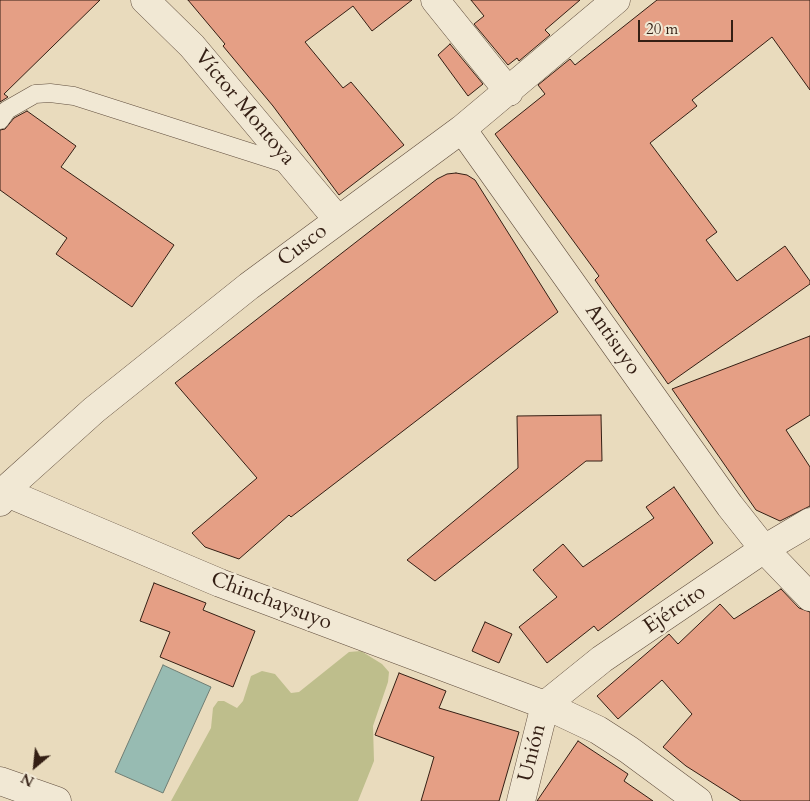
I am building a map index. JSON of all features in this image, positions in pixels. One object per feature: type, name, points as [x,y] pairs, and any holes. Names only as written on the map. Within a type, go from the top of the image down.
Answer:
[{"type":"street","name":"Víctor Montoya","points":[[144,0],[192,46],[338,220]]},
{"type":"street","points":[[435,0],[509,92]]},
{"type":"street","name":"Cusco","points":[[1,494],[94,410],[249,286],[462,129],[509,92],[616,0]]},
{"type":"street","name":"Antisuyo","points":[[462,129],[684,442],[764,549],[810,597]]},
{"type":"street","name":"Chinchaysuyo","points":[[1,494],[220,583],[546,705],[598,730],[698,801]]},
{"type":"street","name":"Ejército","points":[[546,705],[602,659],[764,549],[810,522]]},
{"type":"street","name":"Unión","points":[[521,801],[546,705]]},
{"type":"street","points":[[0,781],[57,801]]},
{"type":"lane","points":[[0,120],[7,110],[35,94],[74,96],[293,166]]},
{"type":"green space","points":[[361,651],[382,664],[389,672],[388,682],[373,726],[374,761],[358,801],[171,801],[211,728],[213,708],[218,701],[224,701],[237,708],[243,701],[251,676],[262,671],[275,674],[291,693],[299,692],[349,652]]},
{"type":"water","points":[[163,665],[211,687],[163,793],[115,772]]},
{"type":"building","points":[[0,0],[100,0],[4,94],[8,97],[0,102]]},
{"type":"building","points":[[188,0],[412,0],[372,31],[353,6],[305,42],[343,88],[351,82],[404,145],[339,195],[273,106],[223,46],[225,44]]},
{"type":"building","points":[[471,0],[580,0],[545,30],[550,35],[519,61],[517,58],[508,65],[474,24],[484,16]]},
{"type":"building","points":[[657,0],[810,0],[810,90],[772,37],[692,100],[697,106],[650,143],[717,232],[706,240],[737,281],[785,246],[810,281],[810,284],[668,384],[595,280],[599,276],[495,134],[545,94],[538,85],[570,59],[575,65]]},
{"type":"building","points":[[450,44],[483,84],[468,96],[438,55]]},
{"type":"building","points":[[27,111],[76,146],[61,167],[174,245],[132,307],[56,254],[67,238],[0,190],[0,130],[5,129],[14,118]]},
{"type":"building","points":[[447,174],[467,175],[475,180],[558,312],[291,517],[289,515],[239,559],[205,547],[192,533],[257,478],[175,383],[437,179]]},
{"type":"building","points":[[810,336],[810,415],[786,430],[810,467],[810,506],[780,521],[756,510],[672,389]]},
{"type":"building","points":[[601,415],[602,461],[586,461],[435,581],[407,560],[518,468],[517,416]]},
{"type":"building","points":[[674,487],[713,543],[598,631],[594,626],[547,663],[519,627],[557,597],[533,570],[563,544],[583,567],[654,518],[646,507]]},
{"type":"building","points":[[154,583],[206,603],[203,610],[255,631],[233,687],[160,657],[170,632],[140,621]]},
{"type":"building","points":[[781,589],[799,608],[810,612],[810,801],[741,801],[686,766],[663,747],[692,714],[662,680],[618,719],[597,696],[669,634],[678,644],[720,604],[734,619]]},
{"type":"building","points":[[485,622],[512,634],[499,663],[472,651]]},
{"type":"building","points":[[399,673],[446,691],[439,708],[519,732],[499,801],[421,801],[434,757],[375,735]]},
{"type":"building","points":[[578,741],[628,774],[624,781],[653,801],[537,801]]}]
